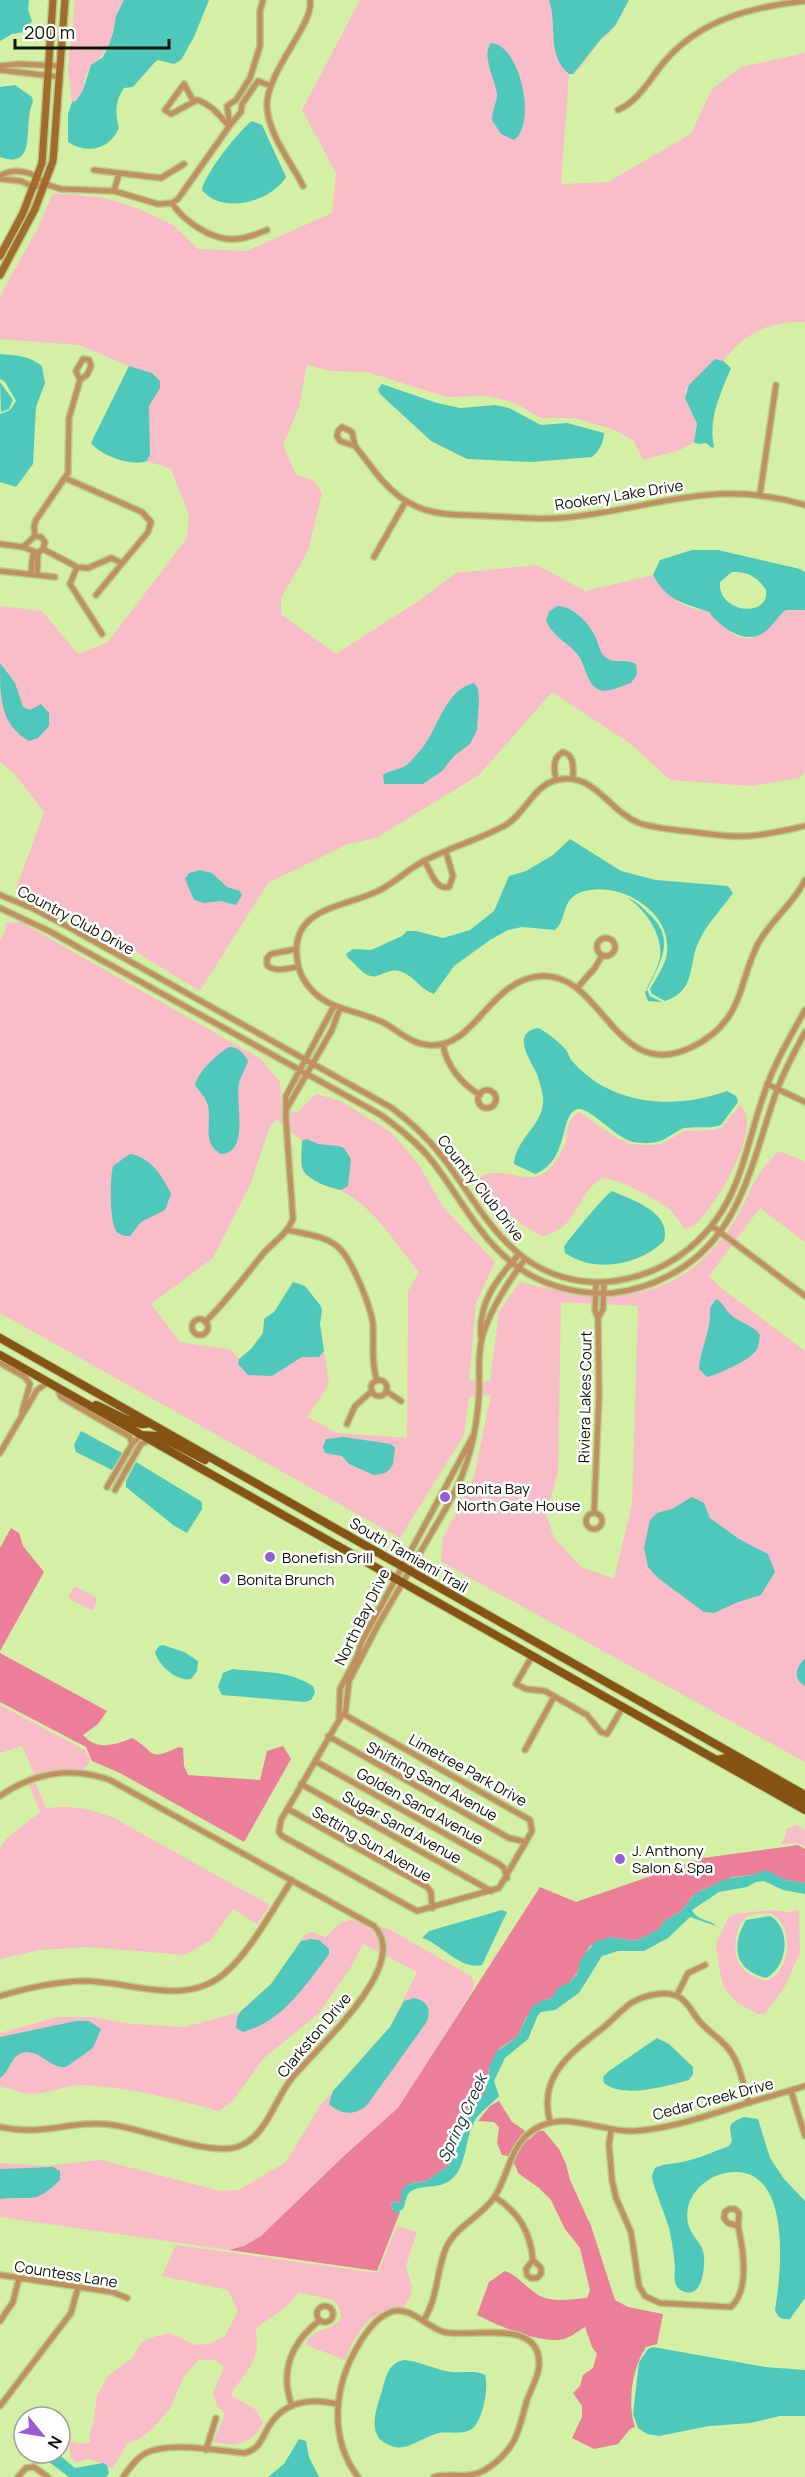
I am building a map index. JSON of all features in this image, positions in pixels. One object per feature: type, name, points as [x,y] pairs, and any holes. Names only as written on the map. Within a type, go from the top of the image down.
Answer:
[{"type":"main road","name":"South Tamiami Trail","points":[[0,1338],[805,1795]]},
{"type":"main road","name":"South Tamiami Trail","points":[[0,1355],[805,1810]]},
{"type":"main road","points":[[81,1400],[110,1410],[136,1424],[142,1426],[149,1423]]},
{"type":"main road","points":[[141,1435],[159,1436],[191,1454],[229,1469]]},
{"type":"main road","points":[[717,1760],[722,1758],[732,1761],[805,1801]]},
{"type":"street","points":[[0,256],[39,176],[43,156],[53,0]]},
{"type":"street","points":[[0,275],[28,223],[53,161],[65,0]]},
{"type":"street","points":[[236,100],[251,75],[260,46],[260,11],[263,0]]},
{"type":"street","points":[[303,186],[269,116],[267,104],[271,86],[286,51],[309,15],[310,0]]},
{"type":"street","points":[[618,110],[633,102],[678,48],[709,26],[748,10],[805,1]]},
{"type":"street","points":[[0,66],[61,66]]},
{"type":"street","points":[[0,70],[60,77]]},
{"type":"street","points":[[251,75],[258,81],[271,86]]},
{"type":"street","points":[[0,177],[21,181],[34,187],[45,184],[62,189],[114,191],[151,202],[172,203],[187,188],[241,112],[242,104],[258,81]]},
{"type":"street","points":[[194,102],[184,84],[165,110],[171,114],[194,102],[204,102],[230,126]]},
{"type":"street","points":[[230,126],[226,109],[230,102],[236,100],[242,101],[242,104]]},
{"type":"street","points":[[94,170],[161,178],[184,164]]},
{"type":"street","points":[[0,177],[12,171],[39,176],[45,184]]},
{"type":"street","points":[[114,191],[118,174]]},
{"type":"street","points":[[172,203],[182,216],[217,237],[238,239],[267,230]]},
{"type":"street","points":[[23,547],[35,536],[36,520],[65,478],[69,457],[69,418],[80,380]]},
{"type":"street","points":[[760,494],[776,385]]},
{"type":"street","name":"Rookery Lake Drive","points":[[356,446],[379,478],[406,501],[430,511],[451,516],[542,519],[584,516],[699,494],[760,494],[805,506]]},
{"type":"street","points":[[65,478],[142,512],[152,522],[148,532],[96,595]]},
{"type":"street","points":[[374,556],[406,501]]},
{"type":"street","points":[[34,575],[38,551],[45,542],[41,537],[35,536]]},
{"type":"street","points":[[0,544],[38,551],[76,567],[88,568],[111,558],[122,564]]},
{"type":"street","points":[[76,567],[70,584],[102,634]]},
{"type":"street","points":[[0,571],[55,577]]},
{"type":"street","points":[[556,780],[555,760],[557,755],[563,752],[569,754],[572,759],[573,779]]},
{"type":"street","points":[[805,834],[804,826],[745,837],[653,827],[627,818],[591,786],[573,779],[556,780],[541,788],[510,822],[424,861],[374,893],[342,903],[314,916],[302,930],[296,949],[298,967],[311,989],[337,1007],[380,1021],[412,1041],[426,1045],[443,1044],[461,1036],[497,997],[521,981],[533,977],[564,980],[577,988],[624,1039],[635,1047],[663,1054],[685,1050],[707,1038],[726,1020],[737,1000],[760,939],[779,913],[799,892],[805,880]]},
{"type":"street","points":[[424,861],[438,886],[449,887],[453,876],[446,852]]},
{"type":"street","name":"Country Club Drive","points":[[0,895],[52,918],[374,1097],[418,1130],[445,1160],[495,1231],[519,1254],[560,1276],[596,1282],[634,1278],[667,1264],[691,1248],[712,1226],[736,1182],[767,1084],[805,1010]]},
{"type":"street","name":"Country Club Drive","points":[[0,908],[49,931],[381,1115],[406,1134],[431,1160],[488,1239],[512,1263],[541,1280],[562,1288],[595,1293],[636,1288],[676,1272],[701,1254],[721,1232],[737,1207],[749,1179],[778,1089],[805,1032]]},
{"type":"street","points":[[296,949],[271,954],[267,958],[267,965],[277,970],[298,967]]},
{"type":"street","points":[[577,988],[602,956]]},
{"type":"street","points":[[206,1322],[245,1279],[264,1253],[282,1238],[293,1220],[286,1096],[305,1058],[337,1007]]},
{"type":"street","points":[[287,1108],[332,1030],[337,1007]]},
{"type":"street","points":[[443,1044],[445,1056],[451,1067],[464,1083],[480,1095]]},
{"type":"street","points":[[767,1084],[805,1102]]},
{"type":"street","points":[[712,1226],[805,1296]]},
{"type":"street","points":[[288,1230],[322,1238],[340,1248],[359,1281],[372,1314],[376,1381],[372,1385],[372,1391],[355,1406],[347,1424]]},
{"type":"street","name":"North Bay Drive","points":[[345,1714],[349,1681],[450,1501],[468,1464],[478,1399],[480,1324],[485,1300],[494,1284],[519,1254]]},
{"type":"street","name":"North Bay Drive","points":[[481,1344],[496,1301],[525,1259]]},
{"type":"street","name":"Riviera Lakes Court","points":[[594,1513],[599,1396],[596,1282]]},
{"type":"street","name":"Riviera Lakes Court","points":[[598,1318],[603,1309],[604,1282]]},
{"type":"street","points":[[0,1363],[28,1380],[30,1386],[22,1413]]},
{"type":"street","points":[[376,1381],[384,1383],[386,1391],[401,1401]]},
{"type":"street","points":[[0,1453],[37,1390],[52,1384],[61,1397],[130,1437],[132,1444]]},
{"type":"street","points":[[372,1391],[379,1396],[386,1391]]},
{"type":"street","points":[[107,1487],[132,1444],[141,1435]]},
{"type":"street","name":"North Bay Drive","points":[[339,1719],[339,1696],[343,1682],[357,1657],[362,1641],[394,1578],[473,1436]]},
{"type":"street","points":[[115,1490],[141,1444],[150,1440]]},
{"type":"street","points":[[532,1656],[516,1684],[526,1689],[545,1691],[587,1715],[601,1732],[607,1734],[623,1707]]},
{"type":"street","points":[[339,1696],[346,1697]]},
{"type":"street","points":[[525,1750],[554,1697]]},
{"type":"street","name":"Limetree Park Drive","points":[[345,1714],[526,1816],[532,1825],[532,1831],[507,1878],[499,1888],[417,1911],[287,1840],[279,1832],[279,1826],[301,1784],[339,1719],[345,1714]]},
{"type":"street","name":"Shifting Sand Avenue","points":[[328,1736],[509,1838],[526,1842]]},
{"type":"street","name":"Golden Sand Avenue","points":[[315,1761],[499,1864],[504,1868],[507,1878]]},
{"type":"street","name":"Clarkston Drive","points":[[0,1796],[19,1785],[43,1776],[68,1772],[98,1776],[121,1785],[374,1926],[383,1938],[385,1951],[357,2005],[293,2076],[255,2137],[239,2146],[221,2149],[112,2124],[91,2124],[36,2132],[0,2127]]},
{"type":"street","name":"Sugar Sand Avenue","points":[[301,1784],[491,1891]]},
{"type":"street","name":"Setting Sun Avenue","points":[[288,1809],[427,1887],[431,1892],[432,1908]]},
{"type":"street","points":[[0,1996],[43,1985],[80,1981],[167,1991],[200,1987],[219,1978],[237,1961],[292,1880]]},
{"type":"street","points":[[677,1995],[684,1978],[698,1966],[705,1965]]},
{"type":"street","points":[[423,2321],[431,2307],[442,2259],[449,2242],[460,2228],[480,2214],[495,2197],[523,2139],[533,2130],[550,2122],[546,2105],[549,2085],[560,2067],[575,2050],[636,2000],[660,1994],[677,1995],[684,2001],[701,2024],[732,2054],[749,2103]]},
{"type":"street","name":"Cedar Creek Drive","points":[[550,2122],[573,2121],[611,2130],[640,2130],[689,2121],[805,2086]]},
{"type":"street","points":[[791,2091],[805,2136]]},
{"type":"street","points":[[611,2130],[609,2145],[613,2186],[631,2232],[639,2286],[649,2300],[660,2303],[731,2307],[738,2298],[744,2259],[738,2226]]},
{"type":"street","points":[[495,2197],[513,2210],[521,2220],[531,2243],[533,2260]]},
{"type":"street","name":"Countess Lane","points":[[0,2275],[116,2293],[127,2298]]},
{"type":"street","points":[[0,2321],[13,2302],[20,2278]]},
{"type":"street","points":[[0,2406],[71,2313],[78,2287]]},
{"type":"street","points":[[358,2477],[347,2461],[339,2435],[338,2404],[342,2381],[353,2354],[378,2321],[398,2310],[410,2313],[439,2331],[451,2334],[487,2331],[518,2336],[533,2346],[539,2362],[517,2436],[509,2451],[479,2473],[434,2477]]},
{"type":"street","points":[[291,2406],[287,2385],[293,2351],[302,2336],[320,2320]]},
{"type":"street","points":[[123,2477],[140,2457],[151,2451],[165,2448],[245,2453],[252,2451],[261,2445],[273,2420],[291,2406],[313,2400],[338,2404]]},
{"type":"street","points":[[206,2450],[216,2418]]},
{"type":"street","points":[[18,2477],[29,2467],[34,2467],[48,2477]]},
{"type":"shaded area","points":[[75,0],[124,0],[116,16],[108,47],[86,74],[83,90],[76,101],[72,102],[68,69]]},
{"type":"shaded area","points":[[360,0],[629,0],[609,34],[601,39],[573,74],[569,74],[561,184],[608,182],[691,134],[712,89],[741,67],[805,53],[805,322],[780,324],[759,330],[740,343],[723,361],[715,359],[686,390],[685,398],[697,425],[694,442],[680,450],[643,460],[634,441],[615,430],[575,418],[541,418],[513,402],[487,396],[447,397],[367,372],[331,371],[307,365],[299,407],[283,445],[296,475],[313,480],[322,493],[308,551],[281,598],[281,614],[336,654],[417,602],[456,573],[537,565],[585,591],[653,575],[661,586],[677,600],[689,607],[707,611],[730,632],[746,638],[764,632],[786,610],[805,610],[805,772],[800,778],[750,786],[670,780],[631,744],[552,692],[479,775],[376,838],[348,844],[268,883],[200,991],[133,949],[64,910],[16,889],[44,812],[13,772],[0,762],[0,606],[42,611],[78,654],[108,642],[187,538],[189,515],[171,469],[147,461],[150,454],[149,406],[160,388],[159,381],[152,373],[79,345],[0,339],[0,296],[38,228],[53,193],[102,197],[137,208],[173,225],[198,249],[247,251],[332,213],[336,173],[302,110]]},
{"type":"shaded area","points":[[21,922],[261,1059],[280,1082],[282,1111],[298,1112],[316,1094],[341,1101],[392,1133],[419,1165],[443,1207],[495,1262],[476,1303],[469,1380],[490,1381],[499,1311],[520,1282],[582,1294],[611,1295],[638,1292],[663,1285],[687,1272],[710,1252],[732,1225],[760,1173],[778,1151],[805,1163],[805,1242],[760,1208],[709,1276],[721,1288],[805,1351],[805,1762],[441,1562],[443,1538],[474,1477],[491,1395],[469,1397],[464,1435],[400,1538],[0,1313],[0,940],[5,932],[5,923]],"holes":[[[276,1119],[302,1141],[301,1166],[305,1173],[315,1180],[342,1191],[365,1207],[419,1272],[408,1291],[407,1438],[337,1433],[307,1417],[329,1384],[324,1351],[319,1357],[302,1357],[272,1376],[238,1364],[239,1359],[231,1350],[180,1342],[151,1304],[213,1258],[250,1185],[269,1129]],[[561,1302],[638,1306],[632,1504],[614,1579],[581,1567],[554,1538],[546,1514],[558,1473]]]},
{"type":"shaded area","points":[[740,1105],[746,1115],[746,1130],[742,1148],[723,1187],[692,1227],[684,1228],[670,1210],[657,1201],[616,1181],[602,1179],[586,1194],[564,1226],[543,1237],[521,1224],[477,1186],[479,1178],[487,1174],[505,1173],[530,1177],[546,1172],[565,1145],[569,1122],[579,1112],[617,1138],[631,1144],[649,1145],[661,1144],[684,1131],[715,1130],[722,1127]]},
{"type":"shaded area","points":[[11,1528],[19,1533],[23,1546],[44,1572],[0,1651],[0,1548]]},
{"type":"shaded area","points":[[77,1587],[97,1598],[94,1609],[91,1610],[70,1599],[73,1588]]},
{"type":"shaded area","points":[[0,1653],[107,1711],[98,1724],[83,1735],[94,1743],[106,1745],[132,1738],[156,1754],[179,1747],[183,1748],[184,1766],[188,1775],[260,1780],[267,1751],[283,1746],[291,1759],[244,1842],[120,1773],[92,1761],[86,1747],[0,1702]]},
{"type":"shaded area","points":[[0,1705],[85,1750],[90,1759],[88,1765],[82,1770],[41,1772],[45,1779],[35,1782],[46,1808],[81,1808],[114,1818],[270,1905],[257,1924],[233,1909],[211,1940],[185,1955],[88,1947],[40,1950],[0,1959],[0,1848],[6,1839],[40,1812],[26,1777],[34,1773],[22,1746],[0,1753]]},
{"type":"shaded area","points":[[796,1825],[805,1830],[805,1846],[797,1843],[781,1844],[786,1835],[786,1829]]},
{"type":"shaded area","points":[[798,1845],[805,1849],[805,1883],[786,1880],[766,1871],[732,1877],[700,1891],[659,1929],[636,1941],[610,1937],[590,1946],[577,1973],[569,1983],[559,1988],[550,1999],[543,2000],[527,2016],[517,2037],[500,2048],[489,2069],[485,2092],[459,2128],[449,2165],[427,2181],[412,2183],[401,2192],[401,2203],[391,2202],[393,2211],[400,2212],[377,2271],[229,2250],[244,2246],[261,2236],[346,2154],[398,2108],[540,1887],[576,1902],[703,1858]]},
{"type":"shaded area","points":[[772,1910],[789,1912],[798,1910],[799,1912],[800,1953],[783,1990],[765,2013],[757,2014],[736,2002],[725,1989],[721,1978],[716,1944],[728,1918],[735,1914]],"holes":[[[770,1913],[784,1927],[787,1948],[781,1968],[775,1976],[766,1981],[749,1974],[740,1964],[736,1951],[737,1934],[746,1917]]]},
{"type":"shaded area","points":[[355,1919],[391,1930],[471,1976],[474,1982],[473,1989],[399,2108],[346,2154],[261,2236],[244,2246],[229,2250],[0,2217],[0,2163],[44,2166],[101,2160],[220,2191],[239,2190],[286,2162],[320,2106],[390,2027],[417,1972],[363,1944],[351,1967],[319,2013],[263,2059],[232,2102],[219,2111],[151,2094],[100,2086],[76,2085],[32,2094],[0,2087],[0,2033],[58,2017],[93,2017],[133,2024],[185,2027],[240,2012],[271,1984],[305,1935],[311,1932],[326,1937],[341,1922]]},
{"type":"shaded area","points":[[499,2101],[512,2122],[524,2130],[529,2140],[538,2131],[544,2131],[559,2149],[591,2226],[615,2300],[628,2307],[663,2314],[657,2344],[646,2347],[634,2375],[631,2408],[635,2427],[630,2429],[618,2444],[594,2449],[572,2438],[582,2417],[582,2406],[573,2393],[580,2386],[583,2375],[593,2368],[597,2354],[585,2327],[564,2339],[544,2339],[519,2333],[477,2315],[489,2282],[505,2271],[515,2276],[535,2293],[551,2299],[587,2298],[590,2290],[580,2248],[565,2229],[551,2200],[518,2173],[508,2156],[502,2155],[497,2143],[499,2127],[494,2122],[478,2121],[490,2106]]},
{"type":"shaded area","points":[[397,2226],[417,2232],[406,2266],[412,2287],[410,2298],[403,2308],[382,2312],[373,2317],[354,2340],[345,2360],[306,2345],[309,2338],[331,2327],[341,2318],[334,2300],[298,2292],[283,2309],[255,2330],[257,2349],[255,2357],[232,2393],[232,2396],[255,2409],[263,2422],[249,2440],[236,2444],[213,2442],[225,2415],[217,2407],[213,2393],[224,2367],[216,2360],[198,2360],[184,2376],[170,2409],[150,2431],[127,2444],[113,2468],[90,2459],[76,2462],[72,2459],[72,2442],[82,2444],[90,2442],[97,2395],[108,2376],[131,2359],[142,2342],[169,2333],[196,2345],[209,2344],[225,2336],[238,2311],[228,2290],[162,2276],[176,2245],[378,2273]]},
{"type":"water","points":[[0,0],[29,0],[28,10],[32,21],[24,32],[12,34],[0,41]]},
{"type":"water","points":[[124,0],[209,0],[194,37],[181,60],[174,64],[158,60],[133,87],[124,88],[117,107],[119,128],[110,141],[98,148],[76,146],[68,142],[68,114],[72,102],[76,101],[83,90],[91,65],[103,57],[108,47],[116,16]]},
{"type":"water","points":[[549,0],[629,0],[615,26],[601,39],[573,74],[569,74],[557,58]]},
{"type":"water","points":[[491,43],[502,47],[510,57],[518,71],[522,87],[525,103],[524,119],[521,132],[514,140],[501,134],[492,120],[497,91],[487,56]]},
{"type":"water","points":[[15,85],[32,97],[33,102],[25,151],[20,157],[12,160],[0,157],[0,87]]},
{"type":"water","points":[[252,121],[262,125],[286,177],[279,186],[258,199],[233,203],[211,198],[202,190],[204,183],[231,143]]},
{"type":"water","points":[[0,354],[22,357],[42,366],[45,383],[36,407],[33,464],[16,487],[0,482],[0,414],[10,410],[16,401],[5,382],[0,379]]},
{"type":"water","points":[[715,359],[723,361],[731,368],[716,407],[713,426],[714,447],[712,448],[706,443],[694,442],[697,424],[685,398],[689,385]]},
{"type":"water","points":[[129,366],[152,373],[160,381],[160,388],[149,406],[150,454],[147,461],[134,463],[109,456],[91,443]]},
{"type":"water","points":[[0,382],[13,400],[9,409],[1,412]]},
{"type":"water","points":[[382,384],[437,403],[460,408],[495,405],[509,408],[541,425],[567,423],[604,433],[603,439],[599,449],[592,457],[531,462],[467,459],[431,441],[380,394],[378,389]]},
{"type":"water","points":[[692,550],[718,550],[800,569],[805,572],[805,610],[786,610],[766,631],[759,635],[751,637],[735,634],[720,624],[709,612],[683,603],[664,591],[653,575],[660,560]],"holes":[[[732,572],[752,576],[766,590],[765,599],[760,605],[743,608],[734,606],[726,600],[721,592],[720,582]]]},
{"type":"water","points":[[557,606],[568,608],[588,624],[602,654],[608,659],[636,664],[637,674],[631,683],[603,691],[592,684],[581,659],[546,621],[549,612]]},
{"type":"water","points":[[0,663],[15,683],[23,707],[30,710],[41,704],[49,713],[49,726],[38,738],[29,741],[12,727],[7,718],[0,688]]},
{"type":"water","points":[[474,683],[478,688],[479,701],[477,730],[470,744],[454,756],[442,771],[423,784],[384,784],[383,775],[407,765],[419,752],[455,694]]},
{"type":"water","points":[[570,839],[621,871],[656,880],[728,886],[733,893],[703,933],[696,948],[687,983],[683,990],[675,996],[665,1001],[652,994],[650,989],[665,962],[667,952],[666,937],[661,923],[639,901],[609,890],[594,890],[573,896],[555,930],[522,927],[508,930],[490,940],[454,966],[434,994],[425,990],[407,974],[397,971],[388,971],[377,976],[367,975],[348,958],[346,954],[353,949],[371,950],[402,936],[407,931],[443,938],[470,930],[494,911],[509,876],[526,871],[553,855]]},
{"type":"water","points":[[200,870],[212,873],[227,887],[240,891],[242,895],[236,905],[221,901],[204,903],[194,900],[185,879],[189,873]]},
{"type":"water","points":[[626,897],[646,911],[662,933],[664,942],[661,960],[647,990],[650,996],[662,1002],[648,1001],[645,993],[659,962],[660,944],[657,934],[641,909]]},
{"type":"water","points":[[538,1028],[561,1044],[572,1060],[589,1077],[625,1096],[666,1102],[686,1101],[727,1091],[736,1096],[738,1102],[721,1125],[684,1128],[660,1141],[647,1143],[626,1139],[589,1113],[578,1109],[572,1112],[568,1119],[554,1159],[546,1168],[535,1174],[514,1164],[519,1146],[543,1107],[540,1082],[527,1055],[524,1041],[525,1035]]},
{"type":"water","points":[[229,1047],[240,1051],[248,1061],[239,1083],[238,1137],[230,1152],[221,1154],[215,1150],[209,1139],[207,1103],[195,1085],[209,1064]]},
{"type":"water","points":[[307,1139],[318,1144],[344,1148],[351,1159],[348,1186],[341,1190],[331,1188],[306,1174],[302,1167],[301,1156],[302,1141]]},
{"type":"water","points":[[130,1154],[150,1163],[171,1194],[165,1210],[141,1222],[130,1236],[126,1236],[117,1232],[114,1227],[111,1210],[111,1180],[113,1166]]},
{"type":"water","points":[[612,1191],[639,1203],[656,1215],[665,1231],[664,1241],[642,1256],[617,1264],[590,1263],[565,1253],[564,1247],[567,1243]]},
{"type":"water","points":[[293,1282],[305,1286],[320,1305],[324,1351],[319,1357],[302,1357],[272,1376],[248,1375],[238,1364],[239,1359],[251,1349],[263,1333],[264,1319],[274,1312]]},
{"type":"water","points":[[716,1299],[734,1317],[760,1335],[759,1344],[757,1349],[742,1362],[707,1377],[699,1369],[709,1324],[710,1308]]},
{"type":"water","points":[[81,1431],[122,1453],[112,1470],[76,1452],[74,1445]]},
{"type":"water","points":[[344,1437],[391,1444],[395,1448],[390,1469],[385,1473],[374,1475],[349,1464],[342,1456],[325,1453],[323,1447],[326,1439]]},
{"type":"water","points":[[136,1462],[202,1502],[202,1509],[187,1533],[173,1525],[126,1487],[126,1481]]},
{"type":"water","points":[[692,1497],[704,1503],[710,1518],[739,1539],[768,1554],[775,1572],[761,1595],[714,1613],[704,1612],[658,1578],[648,1567],[644,1548],[650,1520],[657,1513],[672,1509]]},
{"type":"water","points":[[163,1645],[184,1652],[198,1661],[197,1671],[191,1679],[174,1675],[160,1662],[155,1652],[159,1646]]},
{"type":"water","points":[[805,1658],[805,1686],[798,1680],[797,1673],[799,1665]]},
{"type":"water","points":[[233,1669],[283,1674],[313,1686],[315,1693],[311,1700],[305,1702],[222,1695],[218,1687],[223,1673]]},
{"type":"water","points":[[766,1870],[786,1880],[805,1883],[805,1894],[783,1890],[764,1881],[719,1892],[692,1910],[697,1916],[716,1926],[690,1917],[668,1938],[644,1951],[618,1951],[602,1956],[579,1993],[555,2010],[541,2012],[528,2039],[505,2058],[494,2081],[499,2096],[476,2118],[458,2172],[448,2182],[410,2192],[403,2209],[397,2213],[393,2211],[391,2202],[401,2203],[401,2192],[407,2184],[427,2181],[449,2165],[459,2128],[485,2092],[490,2065],[497,2051],[517,2037],[532,2007],[543,2000],[550,1999],[559,1987],[569,1983],[577,1974],[581,1959],[595,1942],[610,1937],[636,1941],[659,1929],[665,1921],[681,1911],[696,1893],[729,1878],[753,1875]]},
{"type":"water","points":[[502,1910],[507,1912],[482,1965],[466,1964],[422,1938],[429,1931]]},
{"type":"water","points":[[770,1916],[782,1929],[784,1947],[779,1965],[766,1978],[747,1969],[738,1956],[737,1948],[738,1939],[746,1920]]},
{"type":"water","points":[[319,1940],[329,1949],[329,1954],[302,1990],[270,2020],[243,2032],[236,2028],[240,2012],[271,1984],[301,1941]]},
{"type":"water","points":[[414,1998],[423,2001],[428,2007],[429,2014],[426,2023],[367,2105],[358,2111],[348,2113],[334,2108],[329,2104],[333,2091],[390,2027],[404,2001]]},
{"type":"water","points":[[76,2021],[89,2021],[101,2029],[93,2048],[66,2067],[56,2065],[31,2052],[21,2053],[0,2078],[0,2037]]},
{"type":"water","points":[[657,2038],[669,2044],[693,2067],[693,2074],[689,2080],[633,2091],[612,2088],[604,2083],[603,2077],[609,2071]]},
{"type":"water","points":[[744,2117],[758,2119],[770,2158],[784,2179],[805,2201],[805,2298],[790,2319],[780,2318],[775,2310],[779,2274],[779,2229],[775,2207],[767,2189],[755,2177],[737,2172],[727,2173],[717,2175],[700,2186],[689,2203],[687,2213],[688,2224],[703,2251],[703,2275],[698,2287],[689,2293],[680,2290],[675,2282],[671,2238],[653,2180],[653,2172],[655,2168],[693,2159],[729,2146],[732,2141],[731,2125]]},
{"type":"water","points":[[53,2167],[60,2171],[60,2180],[44,2193],[32,2198],[0,2199],[0,2169]]},
{"type":"water","points":[[653,2347],[765,2367],[805,2370],[805,2416],[780,2416],[751,2423],[709,2426],[659,2436],[647,2434],[638,2428],[633,2414],[639,2362],[648,2349]]},
{"type":"water","points":[[404,2360],[446,2371],[474,2372],[485,2375],[484,2402],[474,2427],[462,2432],[439,2433],[404,2447],[393,2447],[381,2440],[375,2427],[378,2404],[388,2371],[394,2364]]},
{"type":"water","points":[[299,2439],[306,2441],[309,2457],[319,2477],[268,2477],[284,2464]]},
{"type":"water","points":[[103,2463],[107,2465],[109,2473],[106,2477],[69,2477],[53,2465],[71,2465],[75,2468]]},
{"type":"place","name":"Bonita Bay North Gate House","points":[[445,1497]]},
{"type":"place","name":"Bonefish Grill","points":[[270,1557]]},
{"type":"place","name":"Bonita Brunch","points":[[225,1579]]},
{"type":"place","name":"J. Anthony Salon & Spa","points":[[620,1859]]},
{"type":"water label","name":"Spring Creek","points":[[462,2118]]}]
